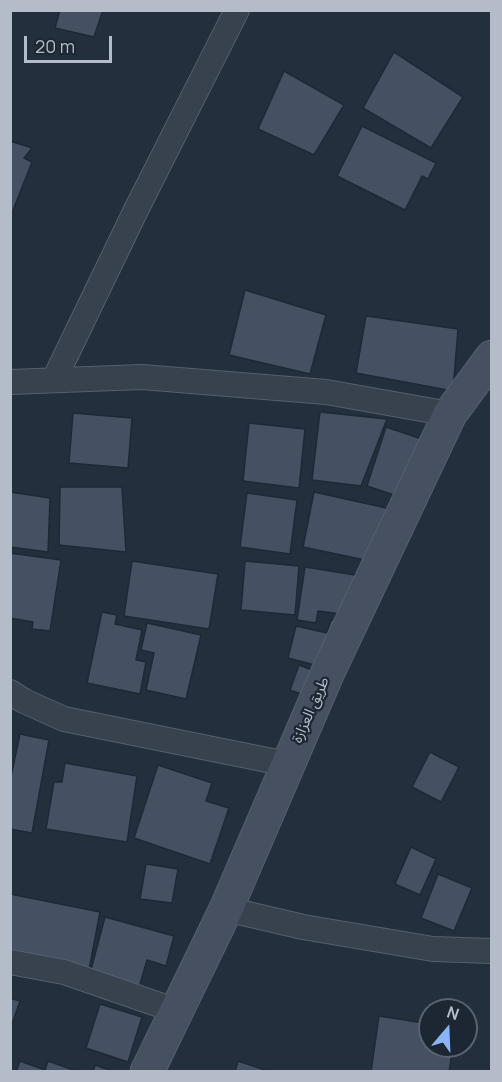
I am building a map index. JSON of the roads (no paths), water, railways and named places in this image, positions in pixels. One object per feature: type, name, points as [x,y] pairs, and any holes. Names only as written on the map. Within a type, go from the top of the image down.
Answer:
[{"type":"street","points":[[54,380],[136,210],[237,10]]},
{"type":"street","name":"طريق العزازة","points":[[147,1071],[226,909],[287,764],[450,414],[492,357]]},
{"type":"street","points":[[10,382],[141,377],[326,392],[450,414]]},
{"type":"street","points":[[10,692],[64,719],[287,764]]},
{"type":"street","points":[[226,909],[303,927],[433,949],[492,951]]},
{"type":"street","points":[[10,962],[64,972],[177,1011]]}]
